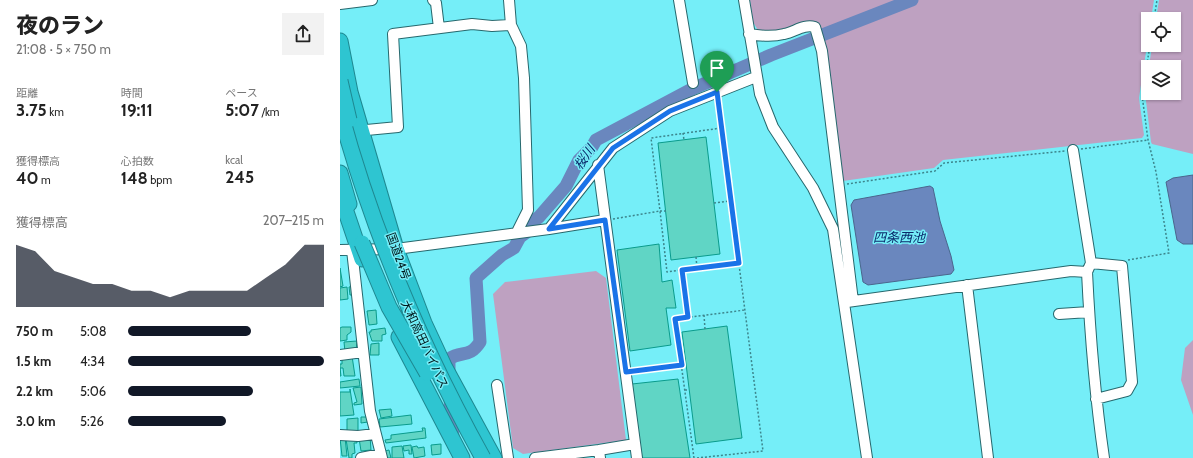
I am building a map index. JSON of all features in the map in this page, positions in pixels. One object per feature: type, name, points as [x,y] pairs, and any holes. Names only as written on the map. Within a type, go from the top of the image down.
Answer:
[{"type":"highway","name":"国道24号","points":[[340,41],[350,92],[396,249],[424,323],[444,366],[494,458]]},
{"type":"highway","points":[[340,81],[377,229]]},
{"type":"highway","name":"大和高田バイパス","points":[[340,110],[377,229],[405,301],[430,357],[483,458]]},
{"type":"highway","name":"大和高田バイパス","points":[[340,145],[379,260],[427,373],[472,458]]},
{"type":"highway","points":[[340,173],[369,263],[389,307],[427,373]]},
{"type":"highway","points":[[340,194],[355,250],[385,311],[462,458]]},
{"type":"street","points":[[340,4],[372,0]]},
{"type":"street","points":[[433,0],[436,3],[439,28]]},
{"type":"street","points":[[509,0],[511,25],[521,46],[528,210],[517,232]]},
{"type":"street","points":[[680,0],[693,83]]},
{"type":"street","points":[[744,0],[760,94],[773,127],[813,188],[833,229],[849,301]]},
{"type":"street","points":[[340,133],[398,127],[393,34],[472,24],[492,26],[511,25]]},
{"type":"street","points":[[749,34],[768,36],[786,34],[808,25],[815,27],[822,51],[867,458]]},
{"type":"street","points":[[549,229],[598,165],[613,148],[670,111],[756,77]]},
{"type":"street","points":[[1073,150],[1089,267],[1089,312],[1096,399],[1104,458]]},
{"type":"street","points":[[598,165],[637,458]]},
{"type":"street","points":[[340,250],[396,249],[549,229],[605,220]]},
{"type":"street","points":[[355,250],[363,352],[370,410],[375,434],[382,456],[361,458]]},
{"type":"street","points":[[849,301],[1071,271],[1089,267],[1122,266],[1132,382],[1126,391],[1096,399]]},
{"type":"street","points":[[967,285],[988,458]]},
{"type":"street","points":[[1059,314],[1089,312]]},
{"type":"street","points":[[340,355],[363,352]]},
{"type":"street","points":[[497,385],[508,458]]},
{"type":"street","points":[[340,435],[358,436],[375,434]]},
{"type":"street","points":[[535,458],[599,454],[635,444]]},
{"type":"path","points":[[1155,12],[1157,0]]},
{"type":"path","points":[[1122,266],[1122,262],[1169,253],[1156,172],[1148,140],[1142,96],[1149,52]]},
{"type":"path","points":[[697,458],[763,451],[717,92]]},
{"type":"path","points":[[722,128],[651,138],[667,272],[739,263]]},
{"type":"path","points":[[683,133],[684,140]]},
{"type":"path","points":[[838,185],[934,171],[944,164],[1148,140]]},
{"type":"path","points":[[714,203],[731,200]]},
{"type":"path","points":[[605,220],[666,211]]},
{"type":"path","points":[[696,257],[698,268]]},
{"type":"path","points":[[682,270],[688,317]]},
{"type":"path","points":[[694,458],[675,319],[745,310]]},
{"type":"path","points":[[704,315],[705,329]]},
{"type":"path","points":[[626,372],[682,365]]},
{"type":"shaded area","points":[[750,0],[1154,0],[1152,12],[1141,12],[1141,52],[1146,52],[1145,60],[1141,60],[1141,85],[1139,98],[1144,135],[1142,138],[943,160],[934,168],[843,181],[841,178],[819,26],[813,21],[775,32],[759,32],[753,22]]},
{"type":"shaded area","points":[[1159,0],[1193,0],[1193,154],[1152,144],[1151,142],[1146,100],[1181,100],[1181,60],[1150,60],[1151,52],[1181,52],[1181,12],[1157,12]]},
{"type":"shaded area","points":[[596,271],[606,278],[626,440],[523,454],[513,448],[493,294],[505,282]]},
{"type":"shaded area","points":[[1193,340],[1193,415],[1181,380],[1185,348]]},
{"type":"water","points":[[1193,175],[1193,244],[1183,244],[1177,240],[1166,182],[1173,178]]},
{"type":"water","name":"四条西池","points":[[930,186],[933,188],[940,221],[954,270],[951,274],[868,285],[863,282],[851,205],[854,200]]},
{"type":"building","points":[[706,137],[720,254],[671,260],[658,143]]},
{"type":"building","points":[[659,244],[662,282],[672,280],[676,308],[666,308],[671,345],[630,351],[617,250]]},
{"type":"building","points":[[340,268],[343,286],[340,287]]},
{"type":"building","points":[[353,286],[354,295],[350,295],[349,287]]},
{"type":"building","points":[[347,287],[348,299],[340,300],[340,288]]},
{"type":"building","points":[[376,310],[377,324],[369,325],[367,311]]},
{"type":"building","points":[[727,326],[742,438],[696,444],[682,332]]},
{"type":"building","points":[[351,327],[351,332],[347,335],[347,340],[340,341],[340,328]]},
{"type":"building","points":[[385,328],[386,334],[382,335],[382,341],[372,341],[369,332],[371,332],[371,330]]},
{"type":"building","points":[[357,341],[356,351],[345,352],[344,342]]},
{"type":"building","points":[[379,343],[379,355],[370,355],[371,344]]},
{"type":"building","points":[[352,356],[355,376],[344,376],[343,368],[340,368],[342,359]]},
{"type":"building","points":[[359,379],[360,386],[340,388],[340,382]]},
{"type":"building","points":[[678,379],[690,458],[642,458],[632,384]]},
{"type":"building","points":[[361,387],[362,404],[354,405],[354,403],[357,402],[353,388]]},
{"type":"building","points":[[350,389],[354,415],[340,416],[340,392],[350,392]]},
{"type":"building","points":[[391,409],[392,416],[381,418],[379,410]]},
{"type":"building","points":[[411,415],[412,424],[380,427],[379,419]]},
{"type":"building","points":[[361,417],[368,417],[368,422],[361,423]]},
{"type":"building","points":[[358,418],[358,433],[347,433],[347,419]]},
{"type":"building","points":[[422,428],[425,428],[426,438],[386,443],[385,440],[391,439],[391,435],[423,431]]},
{"type":"building","points":[[370,436],[371,450],[361,451],[359,438]]},
{"type":"building","points":[[345,437],[347,456],[342,456],[340,438]]},
{"type":"building","points":[[356,438],[357,443],[354,443],[355,453],[352,454],[352,458],[349,458],[346,439]]},
{"type":"building","points":[[441,444],[441,454],[432,455],[431,445]]},
{"type":"building","points":[[411,445],[412,454],[409,454],[409,450],[404,451],[403,446]]},
{"type":"building","points":[[402,446],[404,458],[392,458],[392,447]]},
{"type":"building","points":[[417,446],[418,448],[424,447],[425,456],[414,458],[412,447]]},
{"type":"building","points":[[389,450],[391,458],[386,458],[385,451]]},
{"type":"waterway","name":"桜川","points":[[449,377],[449,359],[472,351],[480,342],[476,278],[502,255],[514,248],[520,237],[528,231],[526,227],[539,217],[566,186],[579,160],[592,147],[596,140],[692,89],[771,55],[912,0]]},
{"type":"waterway","name":"桜川","points":[[450,398],[453,438]]},
{"type":"route","points":[[717,92],[739,263],[682,270],[688,317],[675,319],[682,365],[626,372],[605,220],[549,229],[598,165],[613,148],[670,111],[717,92]]}]
